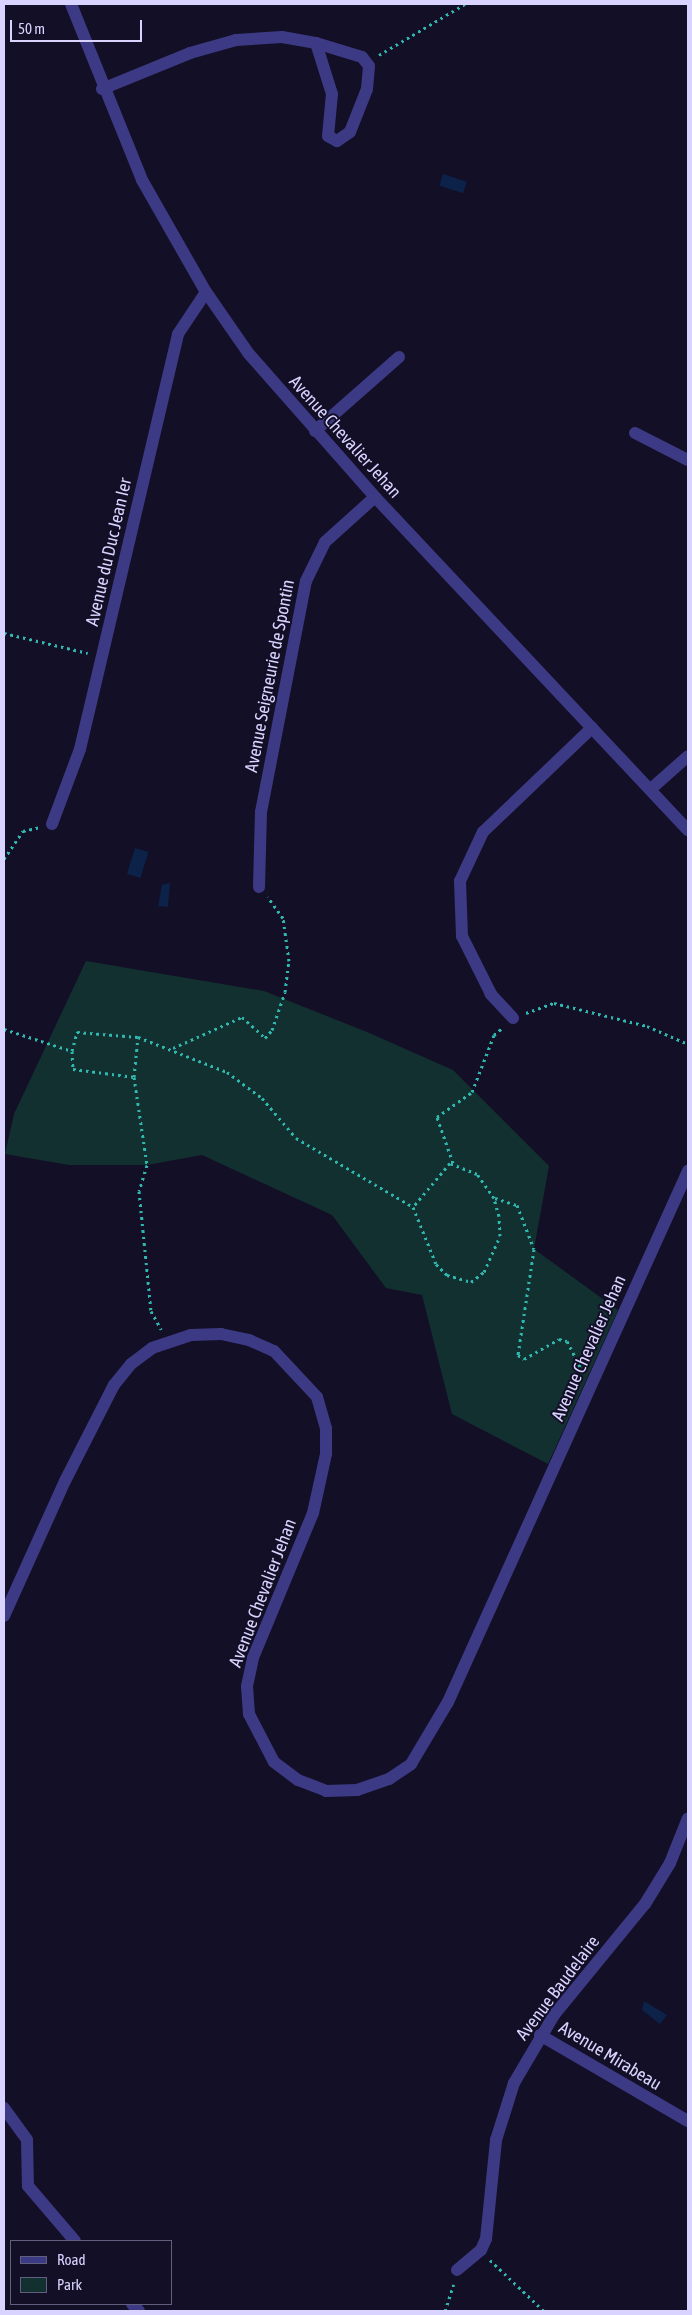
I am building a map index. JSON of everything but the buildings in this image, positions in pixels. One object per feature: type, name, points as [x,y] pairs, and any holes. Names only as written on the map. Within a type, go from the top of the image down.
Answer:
[{"type":"street","name":"Avenue Chevalier Jehan","points":[[71,4],[102,89],[142,180],[206,292],[249,354],[315,431],[592,728],[652,788],[688,830]]},
{"type":"street","points":[[102,89],[190,53],[236,40],[282,37],[316,43],[367,62],[367,89],[350,132],[342,140],[332,140],[327,130],[332,94],[316,43]]},
{"type":"street","name":"Avenue du Duc Jean Ier","points":[[52,824],[80,750],[178,334],[206,292]]},
{"type":"street","points":[[315,431],[399,357]]},
{"type":"street","points":[[635,433],[688,460]]},
{"type":"street","name":"Avenue Seigneurie de Spontin","points":[[259,888],[261,812],[306,581],[325,542],[375,496]]},
{"type":"street","points":[[513,1018],[491,994],[462,936],[460,880],[483,832],[592,728]]},
{"type":"street","points":[[652,788],[688,756]]},
{"type":"street","name":"Avenue Chevalier Jehan","points":[[4,1616],[114,1385],[131,1364],[167,1341],[221,1334],[249,1340],[274,1351],[317,1397],[326,1428],[323,1481],[253,1658],[247,1686],[249,1714],[259,1742],[274,1762],[298,1780],[326,1791],[356,1790],[389,1779],[412,1764],[431,1738],[688,1171]]},
{"type":"street","name":"Avenue Baudelaire","points":[[482,2250],[492,2215],[502,2114],[540,2035],[645,1904],[670,1863],[688,1818]]},
{"type":"street","name":"Avenue Mirabeau","points":[[540,2035],[688,2122]]},
{"type":"street","points":[[4,2108],[27,2140],[31,2191],[74,2240]]},
{"type":"street","points":[[457,2270],[482,2250]]},
{"type":"path","points":[[367,62],[465,4]]},
{"type":"path","points":[[4,633],[102,656]]},
{"type":"path","points":[[4,860],[22,831],[52,824]]},
{"type":"path","points":[[173,1048],[242,1017],[265,1038],[272,1030],[285,992],[286,936],[277,906],[259,888]]},
{"type":"path","points":[[134,1077],[73,1069],[72,1050],[77,1032],[138,1037],[173,1048],[247,1084],[296,1138],[413,1207],[436,1264],[447,1275],[471,1282],[493,1259],[500,1236],[494,1198],[477,1174],[453,1163],[438,1117],[470,1095],[494,1035],[513,1018],[554,1003],[647,1026],[688,1044]]},
{"type":"path","points":[[4,1028],[72,1050]]},
{"type":"path","points":[[138,1037],[134,1077],[147,1165],[139,1192],[151,1311],[167,1341]]},
{"type":"path","points":[[413,1207],[435,1175],[453,1163]]},
{"type":"path","points":[[494,1198],[517,1206],[534,1250],[518,1355],[524,1359],[559,1338],[567,1341],[577,1370],[596,1377]]},
{"type":"path","points":[[482,2250],[544,2311]]},
{"type":"path","points":[[444,2311],[457,2270]]},
{"type":"green space","points":[[86,961],[264,991],[367,1032],[453,1070],[549,1166],[534,1249],[618,1310],[548,1464],[452,1414],[422,1295],[386,1288],[332,1215],[202,1155],[147,1165],[69,1165],[5,1154],[14,1114]]},
{"type":"water","points":[[443,174],[467,182],[463,193],[439,185]]},
{"type":"water","points":[[135,848],[148,852],[140,878],[127,874]]},
{"type":"water","points":[[170,883],[168,907],[158,906],[162,885]]},
{"type":"water","points":[[644,2001],[667,2015],[660,2024],[642,2010]]}]
